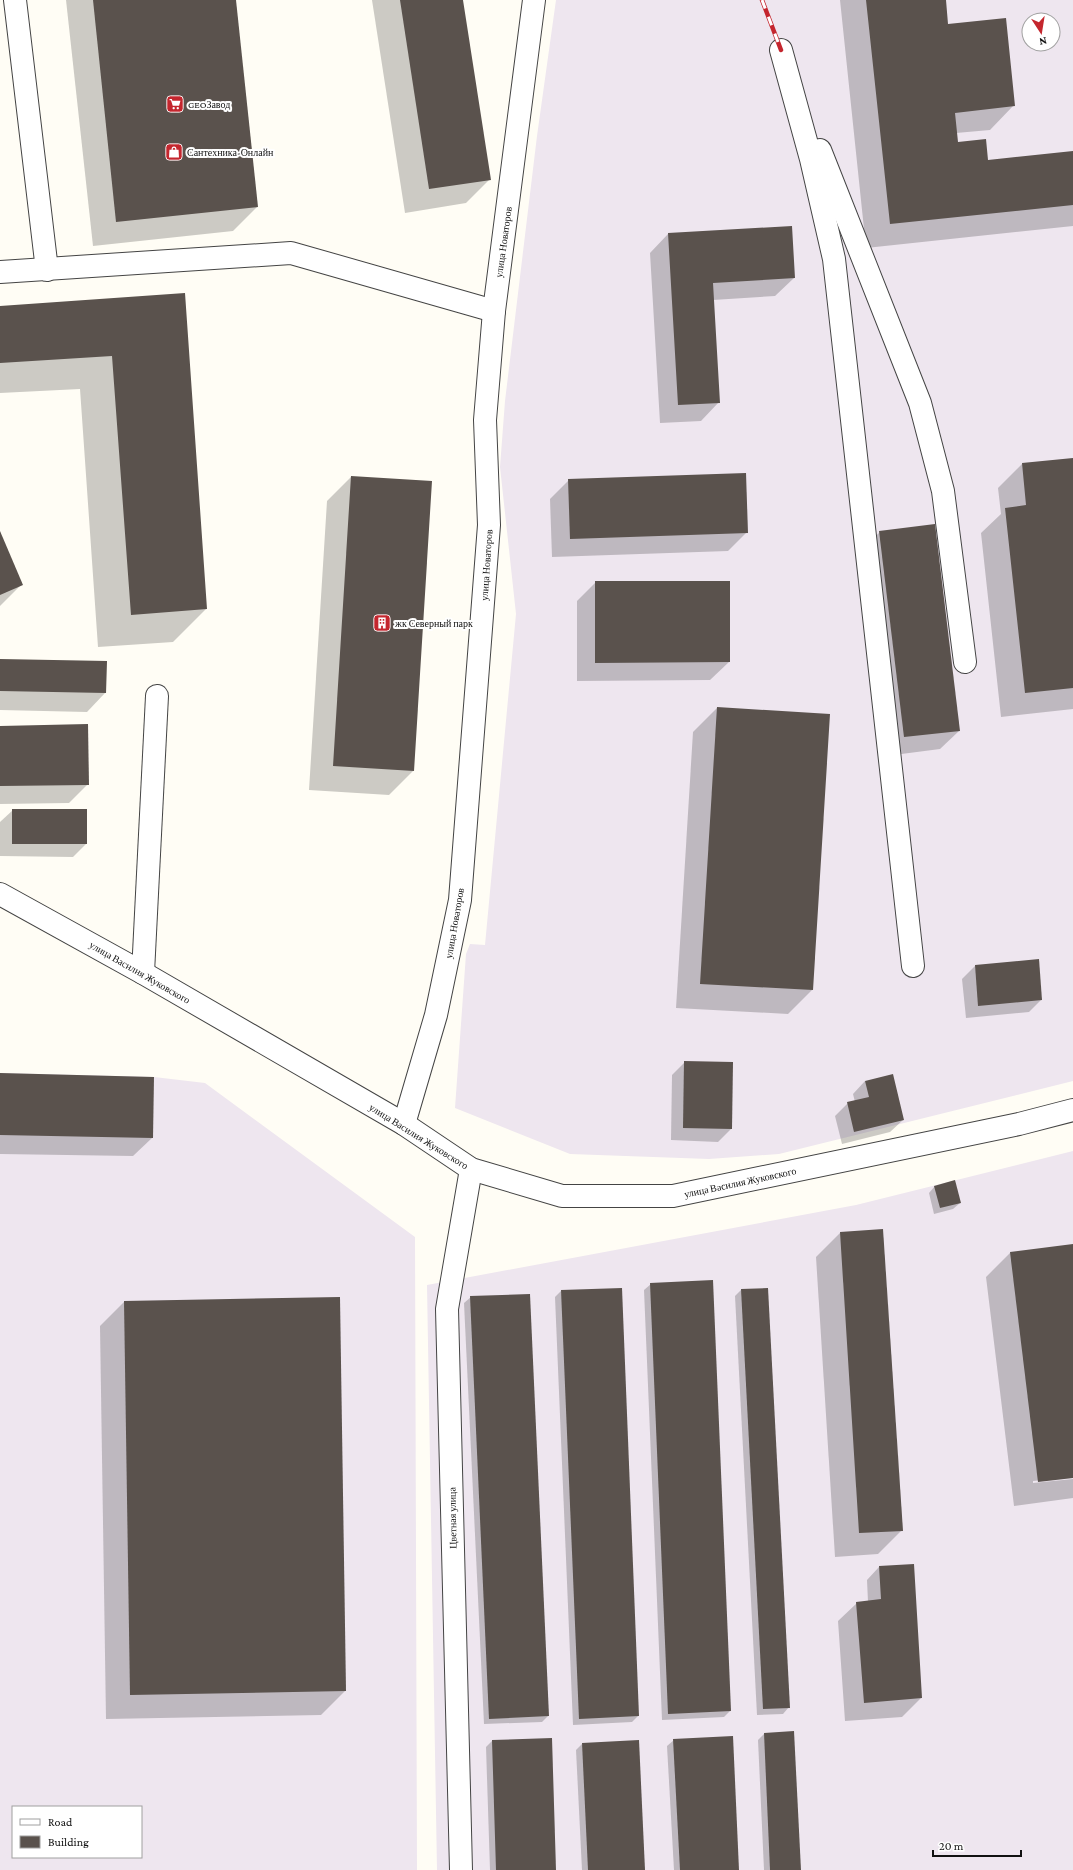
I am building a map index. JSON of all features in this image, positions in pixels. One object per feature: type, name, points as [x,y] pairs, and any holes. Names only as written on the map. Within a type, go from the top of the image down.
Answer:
[{"type":"street","points":[[15,0],[47,270]]},
{"type":"street","name":"улица Новаторов","points":[[404,1124],[436,1015],[460,900],[489,525],[485,420],[494,311],[534,0]]},
{"type":"street","points":[[913,966],[834,259],[811,159],[781,50],[903,358],[924,417],[943,491],[966,662]]},
{"type":"street","points":[[0,272],[291,253],[494,311]]},
{"type":"street","points":[[143,973],[157,696]]},
{"type":"street","name":"улица Василия Жуковского","points":[[0,894],[143,973],[404,1124],[470,1169],[562,1196],[673,1196],[1019,1124],[1073,1110]]},
{"type":"street","name":"Цветная улица","points":[[461,1870],[447,1309],[470,1169]]},
{"type":"shaded area","points":[[556,0],[1073,0],[1073,1081],[779,1154],[709,1159],[570,1154],[455,1108],[466,954],[470,944],[485,945],[516,614],[500,467],[505,401],[537,136]]},
{"type":"shaded area","points":[[0,1073],[154,1077],[205,1083],[415,1237],[417,1870],[0,1870]]},
{"type":"shaded area","points":[[1073,1151],[1073,1870],[437,1870],[427,1285],[856,1205]]},
{"type":"building","name":"GEOЗавод","points":[[93,0],[236,0],[258,207],[116,222]]},
{"type":"building","points":[[400,0],[463,0],[491,180],[429,189]]},
{"type":"building","points":[[866,0],[946,0],[948,24],[1006,18],[1015,106],[955,113],[958,142],[986,139],[988,160],[1073,151],[1073,205],[890,224]]},
{"type":"building","points":[[792,226],[795,278],[713,283],[720,403],[678,405],[668,233]]},
{"type":"building","points":[[185,293],[207,609],[131,615],[112,356],[0,363],[0,306]]},
{"type":"building","points":[[1073,458],[1073,688],[1025,693],[1005,508],[1026,505],[1022,463]]},
{"type":"building","points":[[746,473],[748,533],[570,539],[568,479]]},
{"type":"building","name":"жк Северный парк","points":[[351,476],[432,481],[414,771],[333,766]]},
{"type":"building","points":[[935,524],[960,731],[904,737],[879,531]]},
{"type":"building","points":[[0,531],[23,585],[0,595]]},
{"type":"building","points":[[595,581],[730,581],[730,662],[595,663]]},
{"type":"building","points":[[0,659],[107,661],[106,693],[0,691]]},
{"type":"building","points":[[717,707],[830,714],[813,990],[700,984]]},
{"type":"building","points":[[88,724],[89,785],[0,786],[0,726]]},
{"type":"building","points":[[12,809],[87,809],[87,844],[12,844]]},
{"type":"building","points":[[1039,959],[1042,1000],[978,1006],[975,965]]},
{"type":"building","points":[[684,1061],[733,1062],[732,1129],[683,1128]]},
{"type":"building","points":[[0,1073],[154,1077],[153,1138],[0,1135]]},
{"type":"building","points":[[893,1074],[904,1120],[854,1132],[847,1102],[869,1097],[865,1081]]},
{"type":"building","points":[[955,1180],[961,1203],[940,1208],[934,1186]]},
{"type":"building","points":[[883,1229],[903,1531],[859,1533],[840,1232]]},
{"type":"building","points":[[1073,1244],[1073,1478],[1038,1482],[1010,1252]]},
{"type":"building","points":[[713,1280],[731,1711],[668,1714],[650,1283]]},
{"type":"building","points":[[622,1288],[639,1716],[579,1719],[561,1290]]},
{"type":"building","points":[[768,1288],[790,1708],[763,1709],[741,1289]]},
{"type":"building","points":[[530,1294],[549,1716],[489,1719],[470,1296]]},
{"type":"building","points":[[340,1297],[346,1691],[130,1695],[124,1301]]},
{"type":"building","points":[[914,1564],[922,1698],[864,1703],[856,1602],[881,1599],[879,1566]]},
{"type":"building","points":[[794,1731],[801,1870],[770,1870],[764,1733]]},
{"type":"building","points":[[733,1736],[739,1870],[680,1870],[673,1739]]},
{"type":"building","points":[[552,1738],[556,1870],[496,1870],[492,1740]]},
{"type":"building","points":[[639,1740],[645,1870],[588,1870],[582,1743]]},
{"type":"railway","points":[[762,0],[781,50]]},
{"type":"place","name":"GEOЗавод","points":[[175,104]]},
{"type":"place","name":"Сантехника-Онлайн","points":[[174,152]]},
{"type":"place","name":"жк Северный парк","points":[[382,623]]}]
